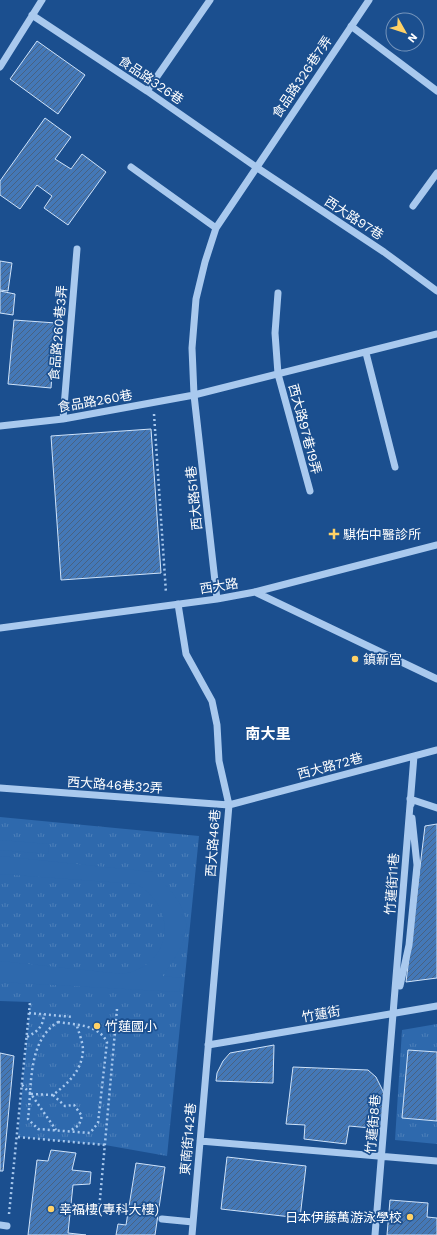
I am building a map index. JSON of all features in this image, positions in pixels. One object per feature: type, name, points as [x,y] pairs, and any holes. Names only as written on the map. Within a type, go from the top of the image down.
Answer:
[{"type":"street","points":[[0,67],[42,0]]},
{"type":"street","points":[[147,91],[210,0]]},
{"type":"street","name":"食品路326巷7弄","points":[[216,228],[369,0]]},
{"type":"street","name":"食品路326巷","points":[[32,15],[147,91],[256,167]]},
{"type":"street","points":[[351,26],[437,91]]},
{"type":"street","points":[[130,167],[216,228]]},
{"type":"street","name":"西大路97巷","points":[[256,167],[384,252],[437,291]]},
{"type":"street","points":[[413,206],[437,173]]},
{"type":"street","name":"西大路51巷","points":[[216,228],[205,262],[196,299],[192,348],[194,395],[217,599]]},
{"type":"street","name":"食品路260巷3弄","points":[[63,420],[77,249]]},
{"type":"street","name":"西大路97巷19弄","points":[[278,294],[275,333],[278,374],[310,491]]},
{"type":"street","name":"西大路97巷19弄","points":[[194,395],[437,334]]},
{"type":"street","points":[[366,353],[395,467]]},
{"type":"street","name":"食品路260巷","points":[[0,426],[63,420],[194,395]]},
{"type":"street","name":"西大路","points":[[0,628],[217,599],[255,592],[437,544]]},
{"type":"street","points":[[255,592],[437,679]]},
{"type":"street","name":"西大路46巷","points":[[178,604],[186,654],[212,701],[217,725],[219,762],[229,806],[208,1045]]},
{"type":"street","name":"西大路72巷","points":[[229,806],[437,750]]},
{"type":"street","name":"竹蓮街11巷","points":[[394,1014],[414,756]]},
{"type":"street","name":"西大路46巷32弄","points":[[0,788],[229,806]]},
{"type":"street","points":[[394,1014],[408,945],[417,865],[410,799],[437,808]]},
{"type":"street","name":"竹蓮街","points":[[208,1045],[437,1006]]},
{"type":"street","name":"竹蓮街8巷","points":[[375,1235],[383,1156],[394,1014]]},
{"type":"street","name":"東南街142巷","points":[[192,1235],[208,1045]]},
{"type":"street","points":[[200,1141],[437,1161]]},
{"type":"street","points":[[162,1219],[193,1222]]},
{"type":"path","points":[[153,402],[167,606]]},
{"type":"path","points":[[4,1226],[18,1137],[30,1002]]},
{"type":"path","points":[[99,1210],[117,1009]]},
{"type":"path","points":[[28,1013],[73,1017]]},
{"type":"path","points":[[26,1037],[37,1032],[43,1024],[44,1014]]},
{"type":"path","points":[[58,1022],[77,1025],[94,1028],[103,1034],[106,1042],[98,1123],[90,1133],[38,1129],[28,1119],[34,1060],[39,1042],[48,1028],[58,1022]]},
{"type":"path","points":[[31,1094],[53,1095],[69,1083],[78,1071],[83,1049],[77,1025]]},
{"type":"path","points":[[22,1085],[31,1094],[56,1130]]},
{"type":"path","points":[[53,1095],[65,1106],[74,1105],[82,1116],[79,1125],[70,1132]]},
{"type":"path","points":[[18,1137],[105,1145]]},
{"type":"green space","name":"竹蓮國小","points":[[0,817],[199,836],[167,1156],[105,1145],[18,1137],[30,1002],[0,1001]]},
{"type":"green space","points":[[0,840],[49,844],[48,854],[0,850]]},
{"type":"green space","points":[[0,856],[153,872],[176,898],[183,910],[186,921],[186,933],[181,946],[174,960],[162,976],[182,978],[179,992],[0,982],[0,961],[122,974],[139,969],[151,960],[160,949],[164,935],[164,921],[159,907],[150,894],[136,884],[0,874]]},
{"type":"green space","points":[[437,1024],[437,1144],[395,1140],[402,1030]]},
{"type":"building","points":[[37,41],[85,75],[58,114],[10,79]]},
{"type":"building","points":[[45,118],[71,137],[55,159],[71,169],[82,154],[106,172],[68,225],[44,208],[52,196],[37,185],[20,209],[0,195],[0,181]]},
{"type":"building","points":[[0,261],[12,263],[8,291],[0,290]]},
{"type":"building","points":[[0,291],[15,294],[13,315],[0,313]]},
{"type":"building","points":[[14,320],[56,323],[51,388],[8,384]]},
{"type":"building","points":[[151,429],[161,573],[61,580],[51,436]]},
{"type":"building","points":[[437,824],[437,978],[406,982],[425,826]]},
{"type":"building","points":[[274,1045],[273,1083],[216,1081],[217,1073],[223,1061],[230,1053]]},
{"type":"building","points":[[408,1050],[437,1052],[437,1121],[402,1118]]},
{"type":"building","points":[[0,1053],[14,1056],[3,1171],[0,1171]]},
{"type":"building","points":[[293,1067],[368,1070],[376,1077],[383,1091],[386,1106],[382,1129],[349,1126],[346,1144],[304,1139],[305,1125],[286,1124]]},
{"type":"building","name":"幸福樓(專科大樓)","points":[[51,1150],[76,1153],[72,1170],[91,1172],[90,1184],[73,1185],[68,1233],[86,1235],[28,1235],[37,1160],[48,1161]]},
{"type":"building","points":[[227,1157],[306,1166],[300,1218],[221,1209]]},
{"type":"building","points":[[136,1163],[165,1167],[155,1235],[116,1235],[118,1224],[126,1225]]},
{"type":"building","name":"日本伊藤萬游泳學校","points":[[390,1200],[428,1203],[427,1217],[437,1218],[437,1235],[387,1235]]},
{"type":"place","name":"騏佑中醫診所","points":[[334,534]]},
{"type":"place","name":"鎮新宮","points":[[355,659]]},
{"type":"place","name":"竹蓮國小","points":[[97,1026]]},
{"type":"place","name":"幸福樓(專科大樓)","points":[[51,1209]]},
{"type":"place","name":"日本伊藤萬游泳學校","points":[[410,1217]]},
{"type":"district","name":"南大里","points":[[268,734]]}]
